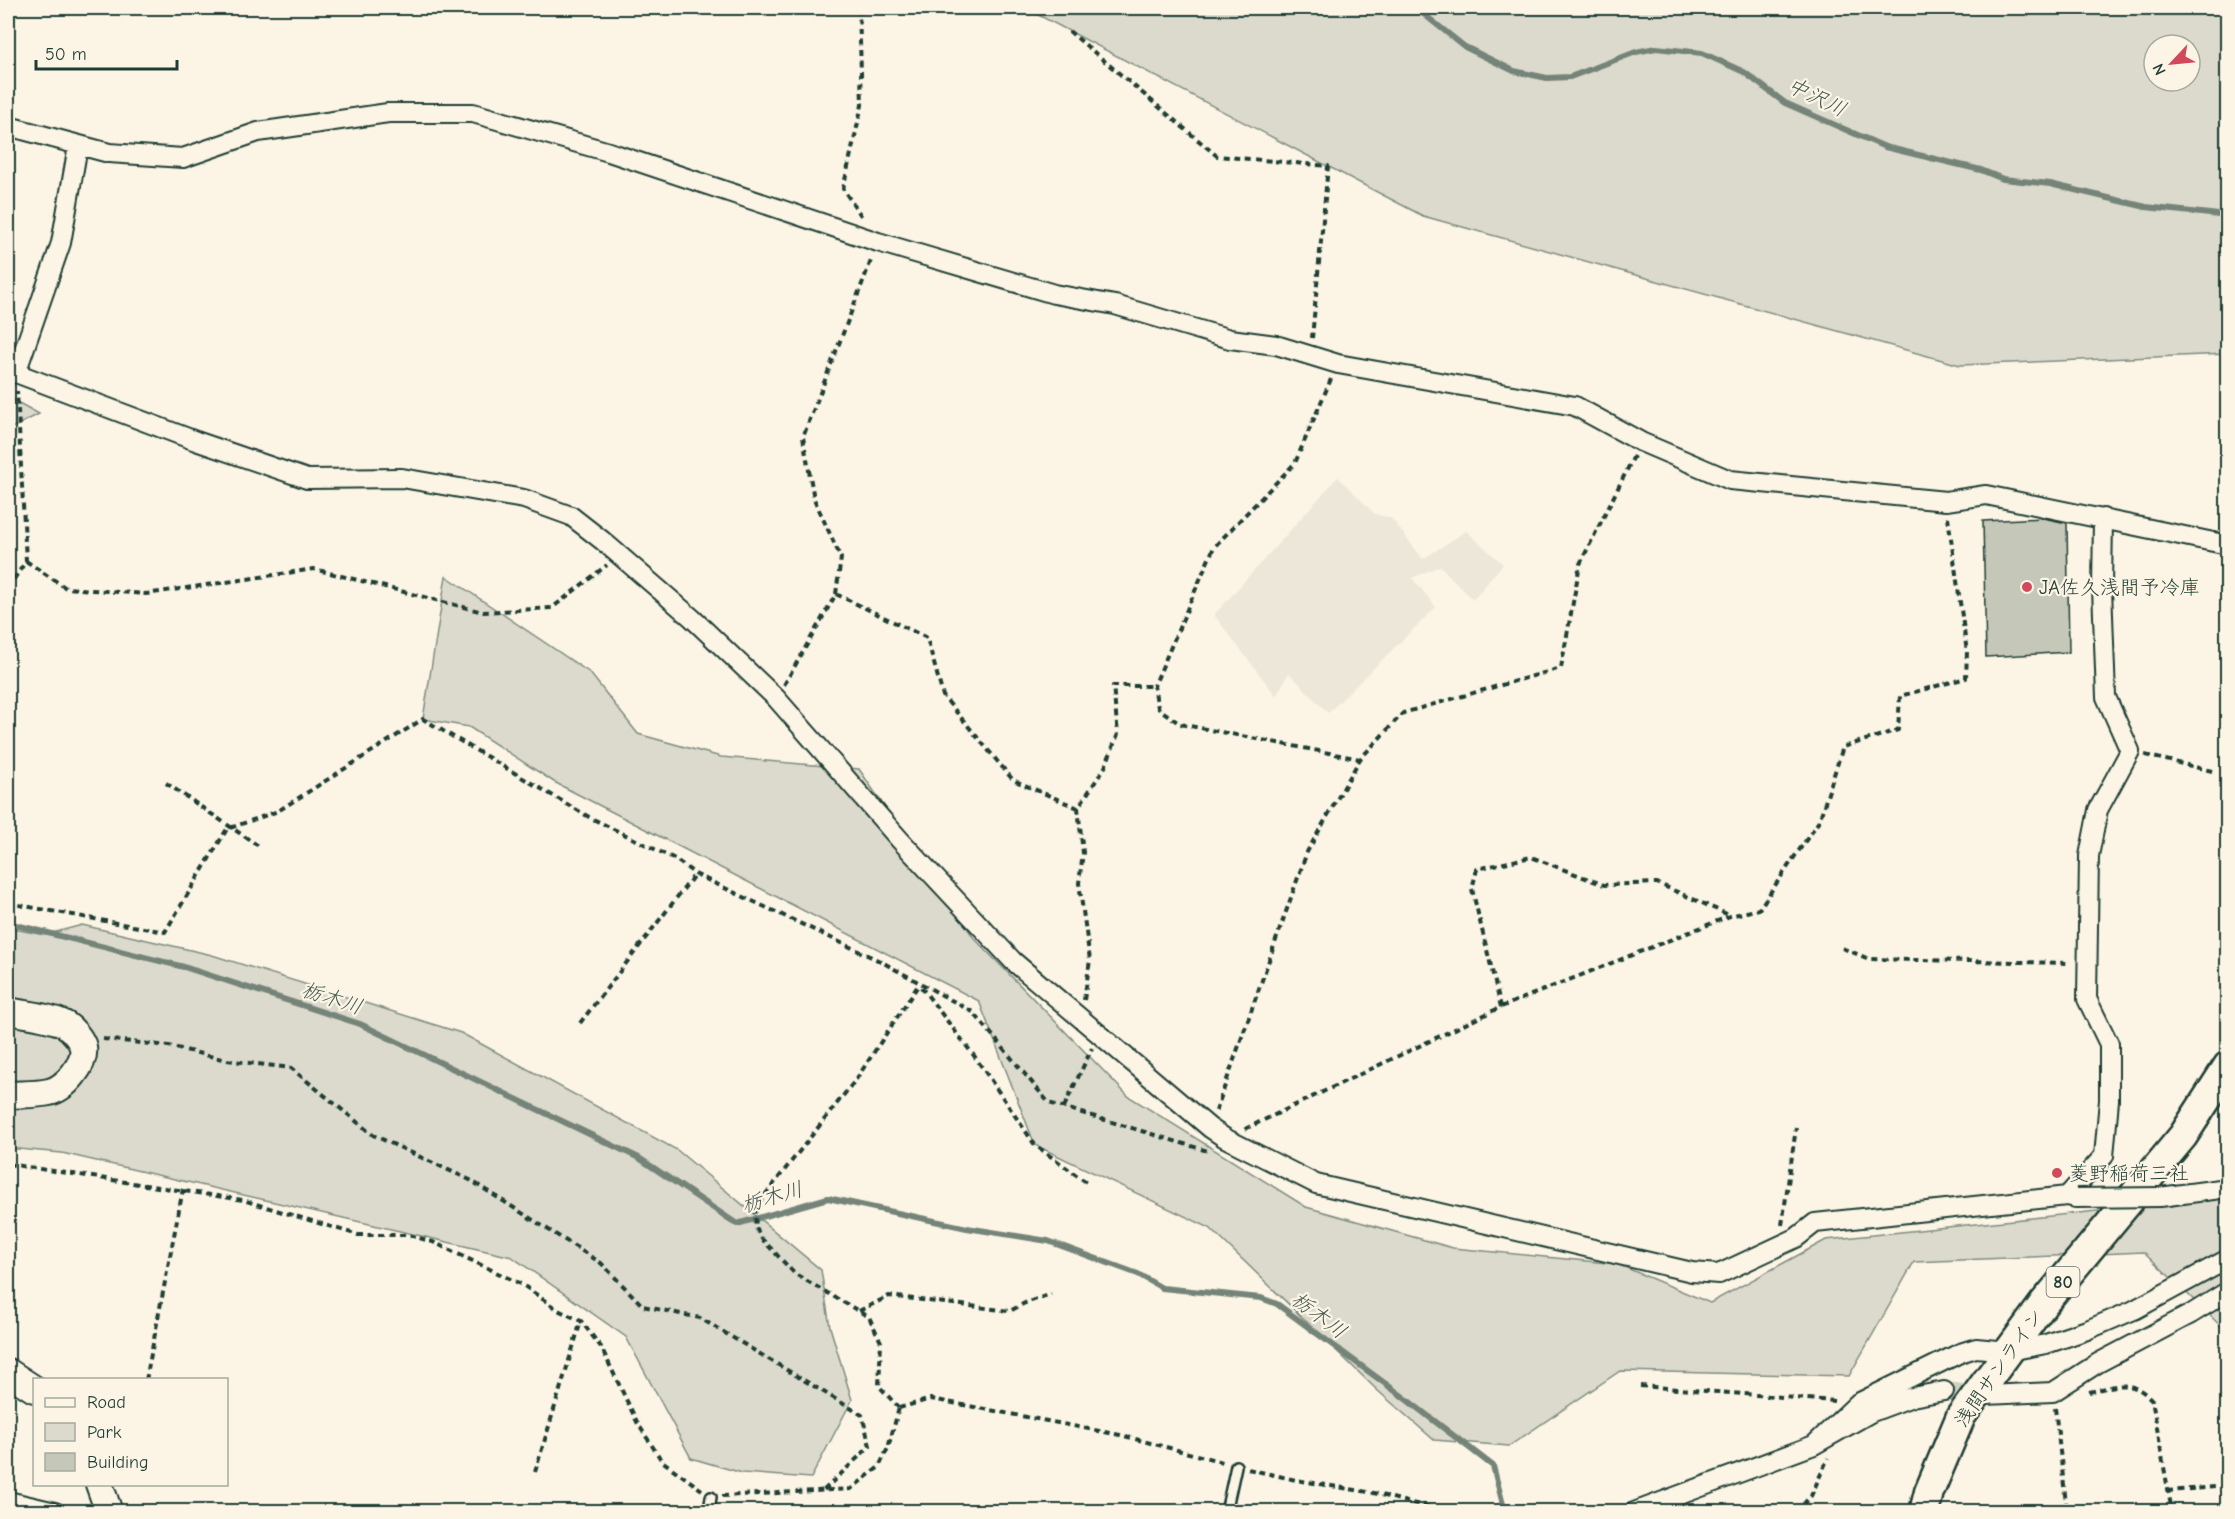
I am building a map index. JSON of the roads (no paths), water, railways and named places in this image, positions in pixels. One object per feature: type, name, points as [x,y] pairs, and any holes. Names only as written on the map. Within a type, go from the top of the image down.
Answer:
[{"type":"main road","points":[[8,1011],[63,1023],[77,1036],[83,1046],[77,1068],[65,1083],[50,1092],[8,1095]]},
{"type":"main road","name":"浅間サンライン","points":[[1924,1512],[1929,1492],[1961,1416],[2044,1303],[2183,1136],[2228,1066]]},
{"type":"main road","points":[[8,1372],[33,1388]]},
{"type":"main road","points":[[99,1486],[109,1512]]},
{"type":"street","points":[[8,126],[109,153],[183,158],[258,132],[388,113],[473,113],[609,152],[878,242],[1054,294],[1115,305],[1230,339],[1276,345],[1338,364],[1575,406],[1641,442],[1730,480],[1946,501],[1986,495],[2228,545]]},
{"type":"street","points":[[78,146],[61,243],[12,374],[307,479],[402,478],[524,499],[571,516],[692,618],[776,698],[900,840],[1013,961],[1100,1034],[1216,1140],[1316,1184],[1692,1272],[1719,1274],[1796,1238],[1815,1223],[2072,1197],[2160,1197],[2228,1188]]},
{"type":"street","points":[[2072,1197],[2104,1156],[2109,1100],[2109,1044],[2087,999],[2089,856],[2098,810],[2130,751],[2106,697],[2102,588],[2103,518]]},
{"type":"street","points":[[1814,1445],[1858,1403],[1960,1353],[1976,1348],[2008,1351],[2046,1344],[2087,1330],[2134,1310],[2228,1259]]},
{"type":"street","points":[[1986,1395],[2053,1392],[2097,1363],[2191,1314],[2228,1291]]},
{"type":"street","points":[[1634,1512],[1814,1445],[1872,1412],[1902,1400],[1944,1391]]},
{"type":"street","points":[[8,1501],[55,1512]]},
{"type":"lane","points":[[1226,1512],[1236,1466]]},
{"type":"lane","points":[[710,1512],[711,1497]]},
{"type":"waterway","name":"中沢川","points":[[1416,8],[1465,47],[1514,71],[1547,78],[1570,77],[1636,52],[1656,48],[1702,53],[1744,72],[1785,103],[1885,147],[1981,170],[2003,179],[2050,184],[2146,207],[2228,216]]},
{"type":"waterway","name":"栃木川","points":[[8,923],[184,967],[360,1024],[639,1158],[737,1224],[828,1198],[967,1228],[1048,1241],[1138,1274],[1162,1288],[1261,1298],[1277,1304],[1493,1466],[1505,1512]]},
{"type":"tunnel","points":[[1944,1391],[1985,1395]]},
{"type":"place","name":"JA佐久浅間予冷庫","points":[[2027,587]]},
{"type":"place","name":"菱野稲荷三社","points":[[2057,1173]]}]
